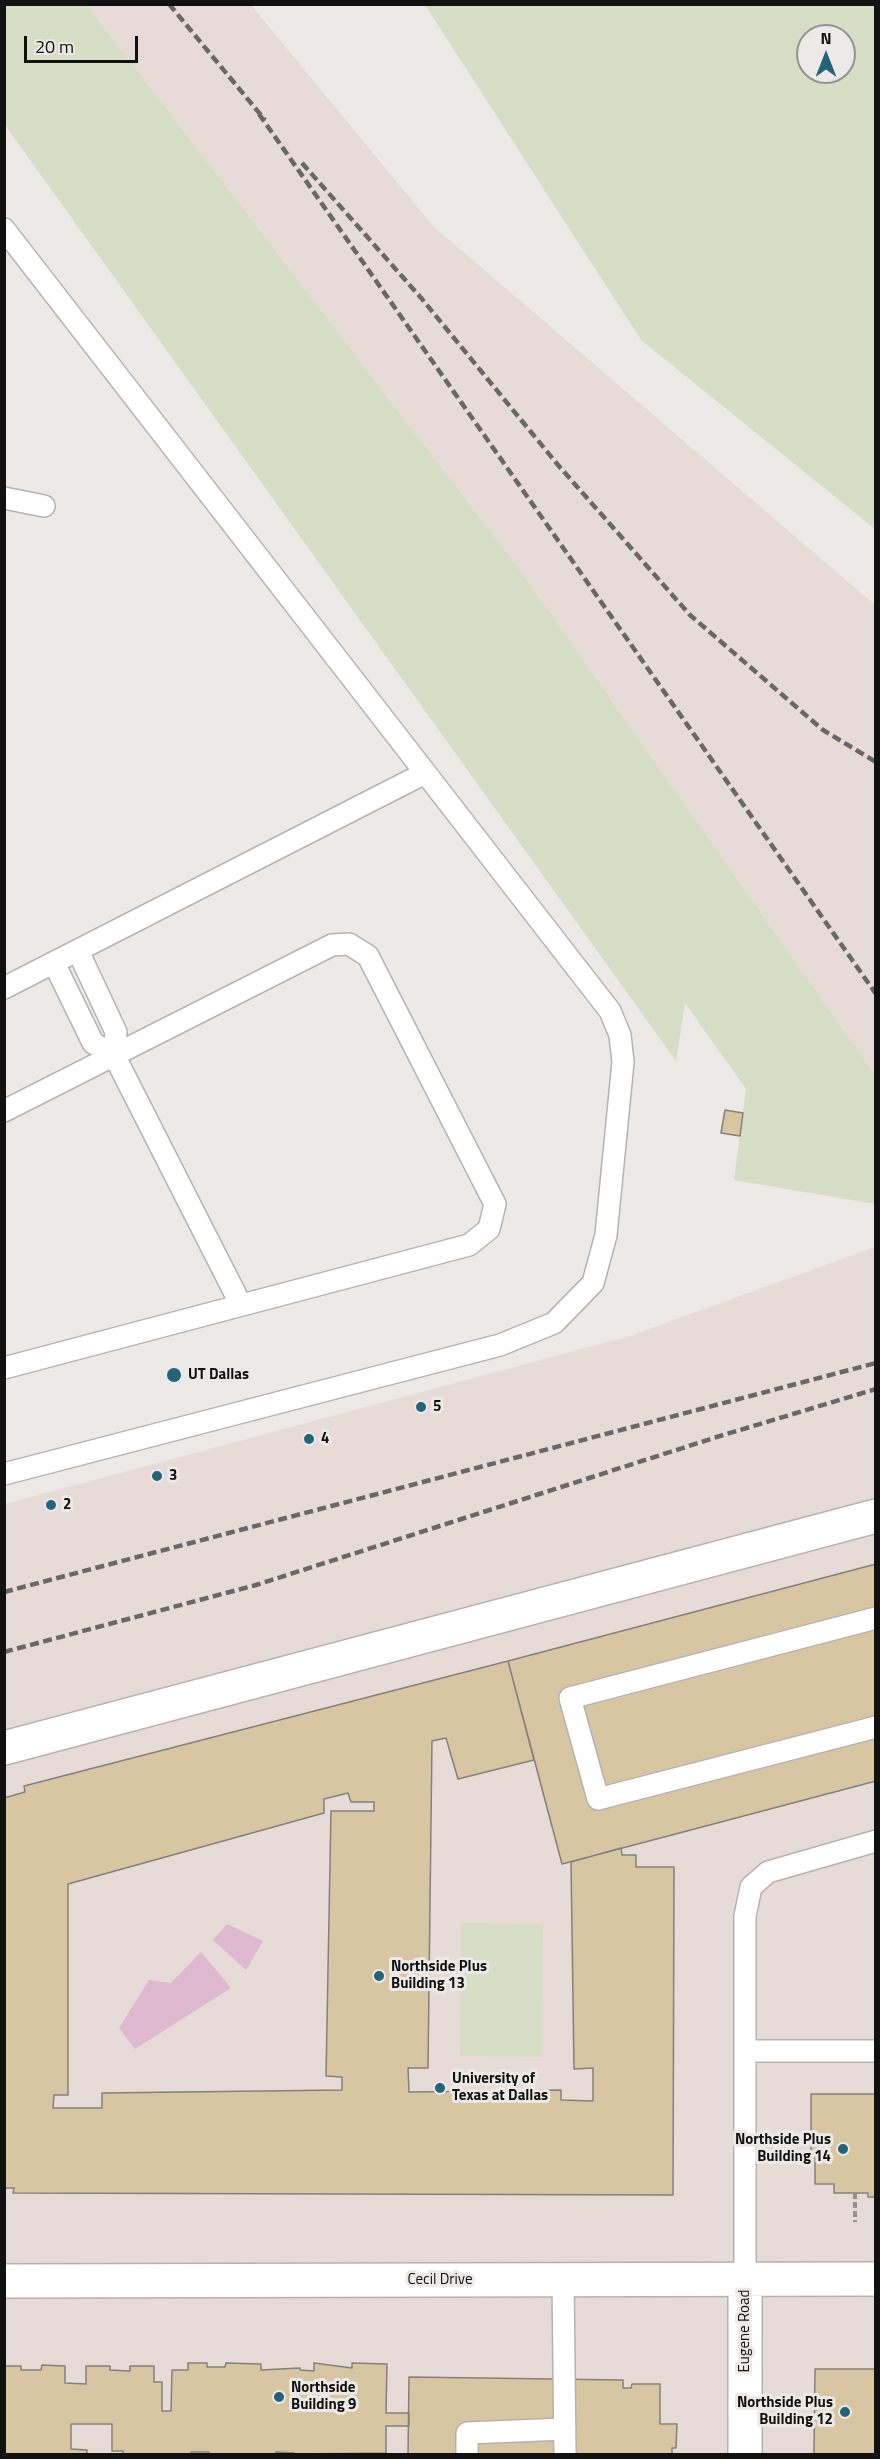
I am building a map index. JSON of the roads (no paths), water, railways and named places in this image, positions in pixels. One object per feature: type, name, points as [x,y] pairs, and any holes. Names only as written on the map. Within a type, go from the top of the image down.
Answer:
[{"type":"street","points":[[4,1748],[876,1516]]},
{"type":"street","name":"Eugene Road","points":[[745,2279],[745,2454]]},
{"type":"street","name":"Cecil Drive","points":[[4,2280],[876,2279]]},
{"type":"lane","points":[[4,229],[610,1011],[620,1035],[623,1062],[606,1235],[593,1283],[554,1323],[500,1345],[4,1474]]},
{"type":"lane","points":[[4,498],[44,506]]},
{"type":"lane","points":[[4,988],[425,774]]},
{"type":"lane","points":[[4,1110],[332,945],[349,944],[368,956],[495,1204],[489,1229],[470,1245],[4,1368]]},
{"type":"lane","points":[[78,951],[116,1032],[114,1055],[241,1305]]},
{"type":"lane","points":[[54,963],[93,1043],[114,1055]]},
{"type":"lane","points":[[876,1618],[570,1698],[598,1799],[876,1727]]},
{"type":"lane","points":[[745,2279],[745,1916],[751,1887],[768,1872],[876,1841]]},
{"type":"lane","points":[[745,2051],[876,2051]]},
{"type":"lane","points":[[563,2279],[565,2454]]},
{"type":"lane","points":[[467,2454],[467,2433],[565,2429]]},
{"type":"railway","points":[[169,4],[265,120]]},
{"type":"railway","points":[[259,114],[876,994]]},
{"type":"railway","points":[[302,163],[422,299],[558,465],[690,615],[823,730],[876,762]]},
{"type":"railway","points":[[4,1592],[876,1363]]},
{"type":"railway","points":[[4,1652],[256,1585],[720,1436],[876,1389]]},
{"type":"place","name":"UT Dallas","points":[[174,1375]]},
{"type":"place","name":"5","points":[[421,1407]]},
{"type":"place","name":"4","points":[[309,1439]]},
{"type":"place","name":"3","points":[[157,1476]]},
{"type":"place","name":"2","points":[[51,1505]]},
{"type":"place","name":"Northside Plus Building 13","points":[[379,1976]]},
{"type":"place","name":"University of Texas at Dallas","points":[[440,2088]]},
{"type":"place","name":"Northside Plus Building 14","points":[[843,2149]]},
{"type":"place","name":"Northside Building 9","points":[[279,2397]]},
{"type":"place","name":"Northside Plus Building 12","points":[[845,2412]]}]
